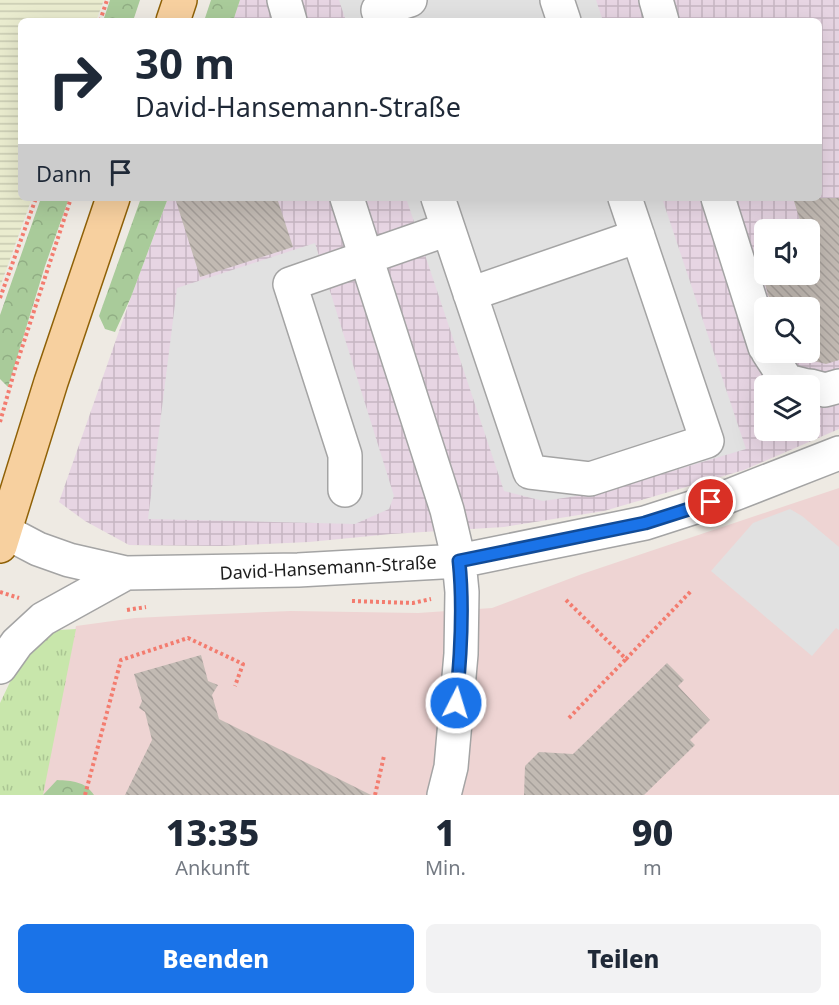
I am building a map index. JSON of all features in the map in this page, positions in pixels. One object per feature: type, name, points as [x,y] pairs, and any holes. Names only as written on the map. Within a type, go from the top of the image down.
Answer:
[{"type":"main road","points":[[174,18],[180,0]]},
{"type":"main road","points":[[1,535],[112,201]]},
{"type":"street","points":[[284,0],[289,18]]},
{"type":"street","points":[[381,18],[378,10],[410,0]]},
{"type":"street","points":[[557,0],[563,18]]},
{"type":"street","points":[[656,0],[661,18]]},
{"type":"street","points":[[348,201],[447,510],[460,576],[461,654],[451,767],[444,795]]},
{"type":"street","points":[[439,201],[530,472],[590,479],[707,441],[626,201]]},
{"type":"street","points":[[719,201],[754,312]]},
{"type":"street","points":[[345,490],[345,455],[290,284],[448,229]]},
{"type":"street","points":[[470,294],[638,236]]},
{"type":"street","points":[[820,389],[825,390],[839,386]]},
{"type":"street","name":"David-Hansemann-Straße","points":[[1,535],[69,560],[126,573],[298,570],[460,576],[645,523],[729,496],[839,453]]},
{"type":"street","name":"David-Hansemann-Straße","points":[[0,667],[17,644],[43,619],[126,573]]},
{"type":"path","points":[[100,18],[107,0]]},
{"type":"path","points":[[0,298],[35,201]]},
{"type":"path","points":[[0,422],[70,201]]},
{"type":"path","points":[[350,601],[413,603],[460,576]]},
{"type":"path","points":[[569,718],[692,590]]},
{"type":"path","points":[[0,592],[31,601],[43,619]]},
{"type":"path","points":[[566,600],[626,659]]},
{"type":"path","points":[[126,610],[147,606]]},
{"type":"path","points":[[85,795],[121,660],[188,638],[243,664],[235,686]]},
{"type":"path","points":[[375,795],[384,756]]},
{"type":"shaded area","points":[[240,0],[839,0],[839,429],[820,437],[820,375],[754,375],[754,441],[811,441],[744,470],[604,511],[504,527],[309,542],[220,546],[129,545],[85,521],[59,502],[167,201],[822,201],[822,18],[234,18]]},
{"type":"shaded area","points":[[339,0],[596,0],[602,18],[345,18]]},
{"type":"shaded area","points":[[407,201],[663,201],[746,449],[598,493],[543,501],[504,491]]},
{"type":"shaded area","points":[[315,243],[394,496],[389,509],[355,524],[148,519],[177,288]]},
{"type":"shaded area","points":[[839,488],[839,795],[41,795],[76,626],[135,618],[195,615],[291,611],[418,613],[492,608],[582,574]]},
{"type":"shaded area","points":[[790,509],[802,516],[839,547],[839,630],[836,628],[812,656],[711,571],[753,523]]},
{"type":"green space","points":[[0,0],[104,0],[97,18],[18,18],[18,201],[31,201],[0,287]]},
{"type":"green space","points":[[110,0],[140,0],[134,18],[104,18]]},
{"type":"green space","points":[[211,0],[240,0],[234,18],[205,18]]},
{"type":"green space","points":[[40,201],[68,201],[45,266],[8,387],[0,379],[0,315]]},
{"type":"green space","points":[[140,201],[167,201],[131,297],[115,332],[105,329],[99,316]]},
{"type":"green space","points":[[76,629],[43,795],[0,795],[0,703],[21,659],[43,631]]},
{"type":"green space","points":[[57,780],[82,784],[94,795],[43,795]]},
{"type":"building","points":[[822,198],[839,198],[839,360],[826,364],[820,362],[820,297],[769,297],[765,285],[820,285],[820,219],[800,219],[794,201],[822,201]]},
{"type":"building","points":[[176,201],[278,201],[293,247],[200,277]]},
{"type":"building","points":[[201,655],[208,681],[218,685],[212,695],[219,719],[371,795],[125,795],[152,740],[145,712],[139,708],[142,701],[134,674]]},
{"type":"building","points":[[667,663],[684,680],[678,686],[710,720],[690,740],[695,745],[644,795],[524,795],[525,766],[539,752],[573,754]]},
{"type":"route","points":[[456,703],[461,654],[462,592],[459,561],[645,523],[711,502]]}]
